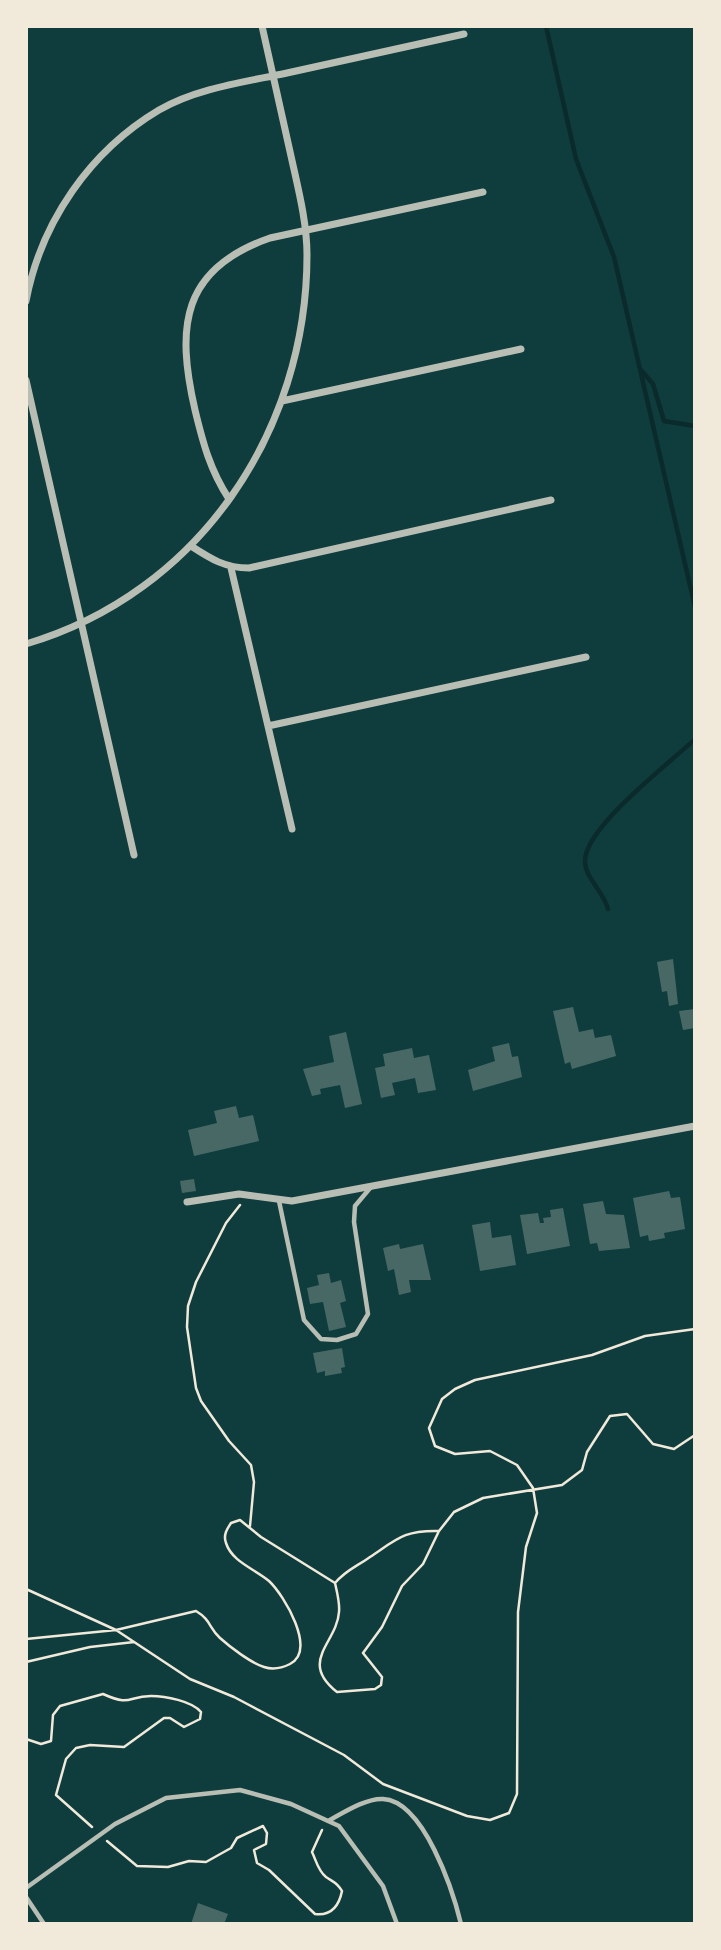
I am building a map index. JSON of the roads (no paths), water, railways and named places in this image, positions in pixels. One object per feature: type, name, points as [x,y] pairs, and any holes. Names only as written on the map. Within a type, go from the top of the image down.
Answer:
[{"type":"street","points":[[26,643],[81,623],[142,587],[202,537],[261,450],[282,401],[300,339],[307,253],[305,232],[262,26]]},
{"type":"street","points":[[26,301],[33,267],[72,190],[99,158],[160,110],[206,92],[464,34]]},
{"type":"street","points":[[229,499],[206,458],[186,371],[186,318],[212,268],[250,245],[483,192]]},
{"type":"street","points":[[282,401],[521,349]]},
{"type":"street","points":[[26,380],[134,855]]},
{"type":"street","points":[[191,546],[215,562],[231,568],[274,563],[551,500]]},
{"type":"street","points":[[231,568],[292,829]]},
{"type":"street","points":[[268,726],[586,657]]},
{"type":"street","points":[[187,1202],[216,1195],[260,1196],[279,1201],[370,1187],[695,1126]]},
{"type":"lane","points":[[279,1201],[304,1320],[321,1339],[337,1340],[356,1334],[368,1314],[354,1222],[355,1206],[370,1187]]},
{"type":"lane","points":[[26,1888],[115,1824],[166,1798],[240,1790],[291,1804],[339,1826],[383,1886],[397,1924]]},
{"type":"lane","points":[[328,1821],[353,1808],[384,1799],[405,1808],[443,1866],[461,1924]]},
{"type":"lane","points":[[26,1897],[44,1924]]},
{"type":"waterway","points":[[546,26],[576,159],[614,257],[695,607]]},
{"type":"waterway","points":[[640,369],[653,384],[664,421],[695,426]]},
{"type":"waterway","points":[[608,909],[586,867],[589,847],[613,814],[695,739]]}]
